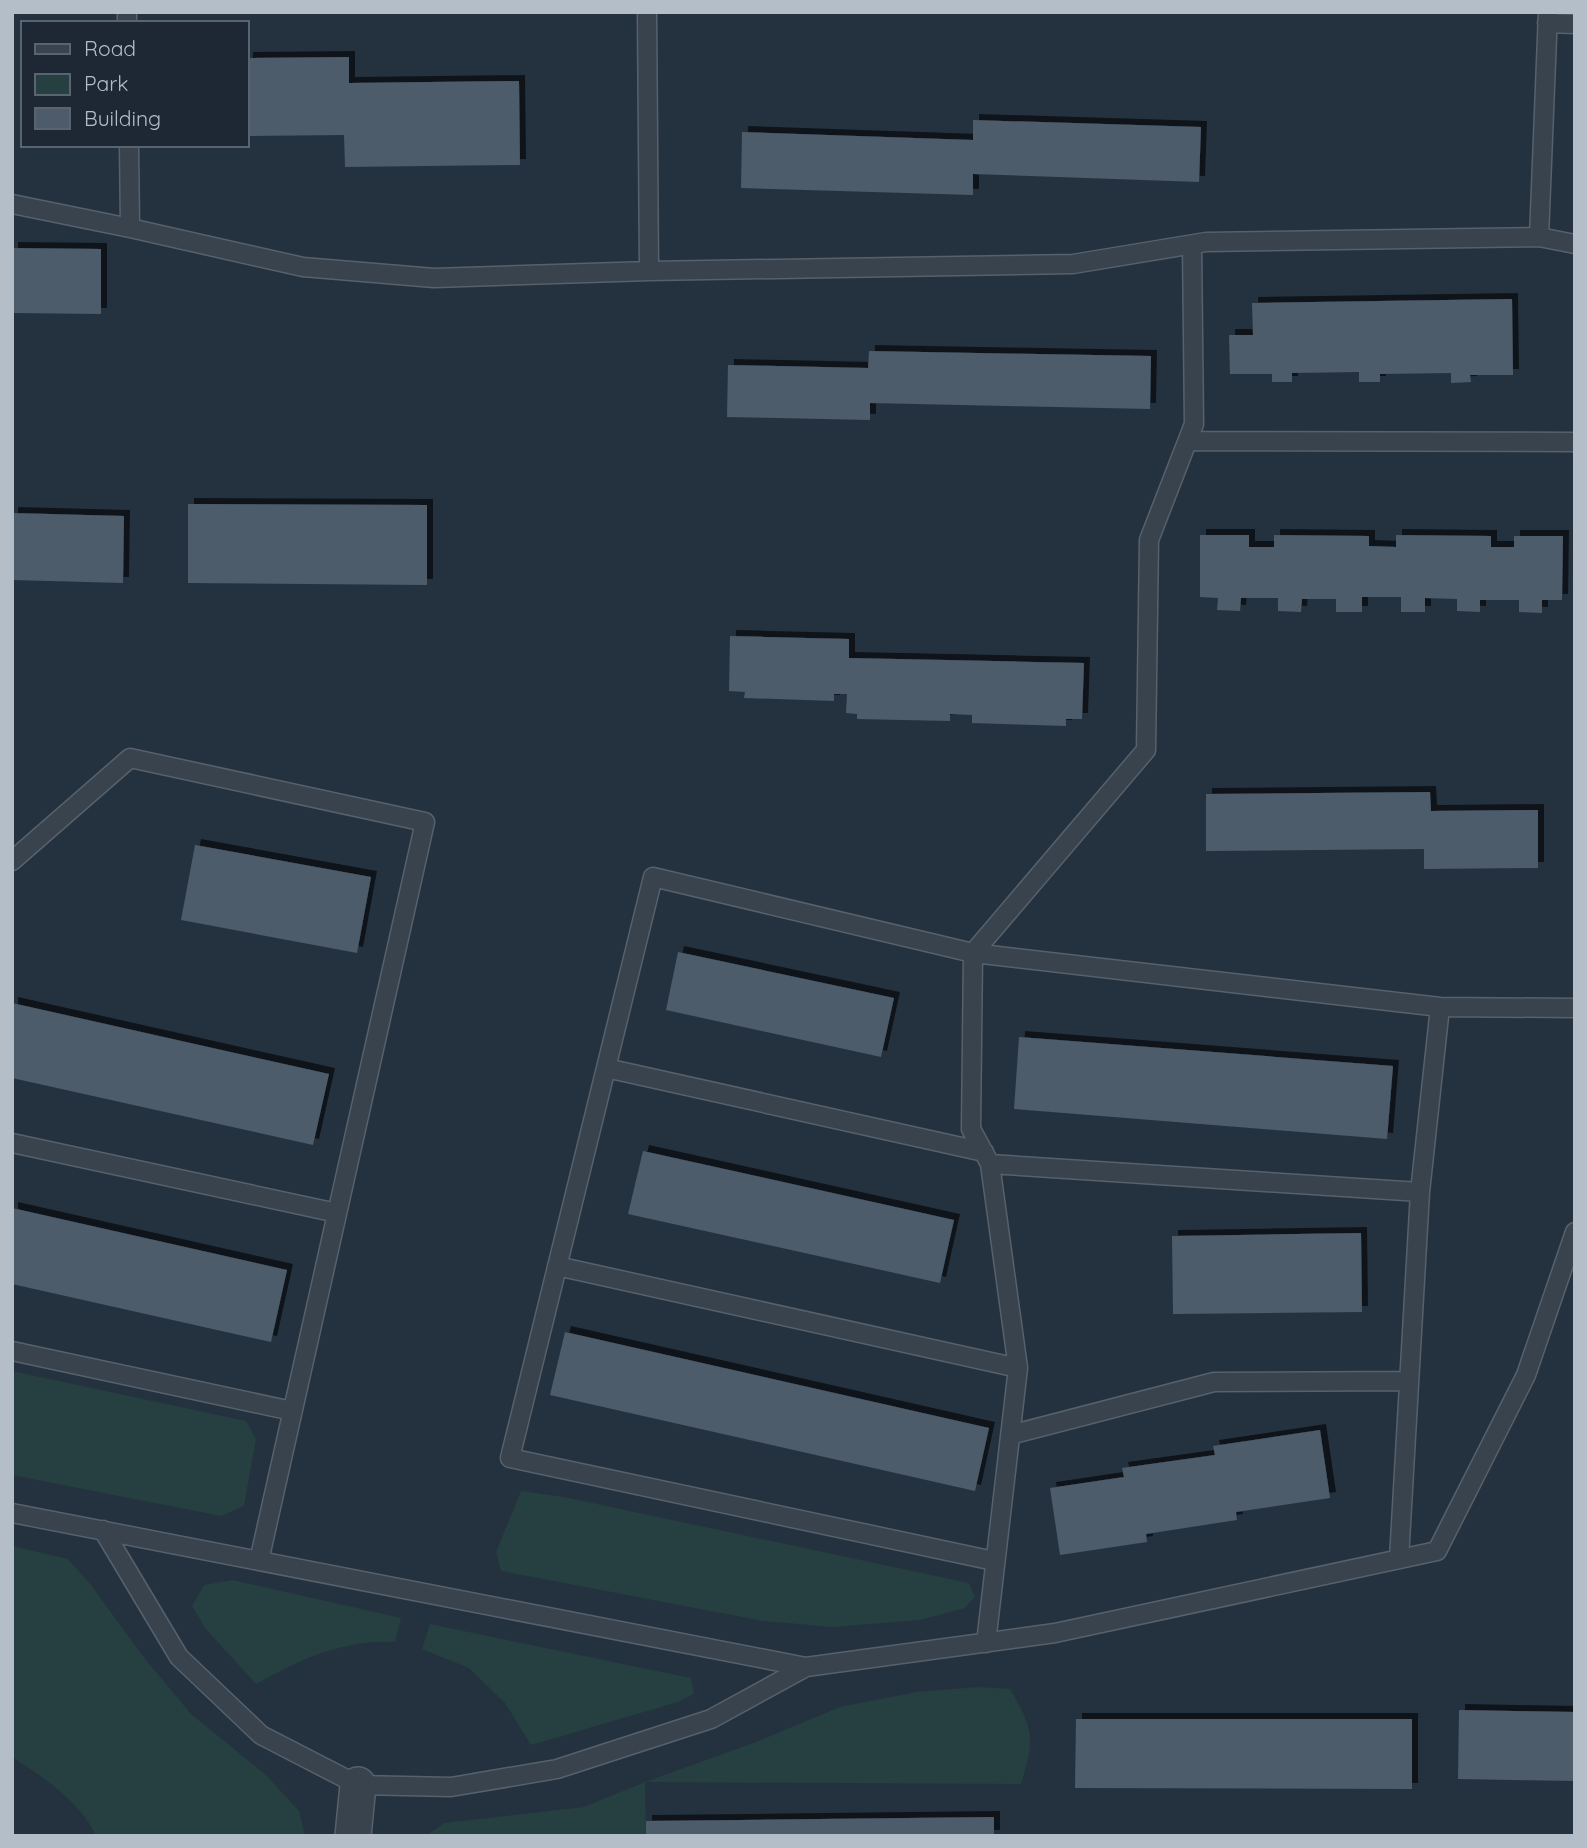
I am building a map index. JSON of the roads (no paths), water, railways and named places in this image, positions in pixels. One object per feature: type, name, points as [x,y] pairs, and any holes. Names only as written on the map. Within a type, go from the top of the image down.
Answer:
[{"type":"street","points":[[353,1836],[358,1785]]},
{"type":"lane","points":[[648,12],[649,271]]},
{"type":"lane","points":[[1539,237],[1547,18],[1575,24]]},
{"type":"lane","points":[[129,147],[130,228]]},
{"type":"lane","points":[[12,204],[303,267],[434,278],[649,271],[1073,264],[1206,242],[1539,237],[1575,244]]},
{"type":"lane","points":[[986,1643],[1018,1368],[987,1158],[971,1129],[973,953],[1146,750],[1149,540],[1194,424],[1192,245]]},
{"type":"lane","points":[[1188,441],[1575,442]]},
{"type":"lane","points":[[12,861],[130,758],[425,822],[258,1561]]},
{"type":"lane","points":[[995,1561],[510,1458],[653,877],[973,953],[1440,1006],[1575,1008]]},
{"type":"lane","points":[[1399,1559],[1420,1192],[1440,1006]]},
{"type":"lane","points":[[606,1068],[987,1158],[1420,1192]]},
{"type":"lane","points":[[12,1143],[337,1213]]},
{"type":"lane","points":[[12,1513],[806,1667],[1055,1633],[1437,1551],[1526,1375],[1575,1232]]},
{"type":"lane","points":[[557,1266],[1018,1368]]},
{"type":"lane","points":[[12,1351],[292,1411]]},
{"type":"lane","points":[[1010,1434],[1214,1382],[1409,1381]]},
{"type":"lane","points":[[103,1530],[179,1657],[261,1735],[358,1785],[451,1787],[557,1769],[711,1719],[806,1667]]}]
